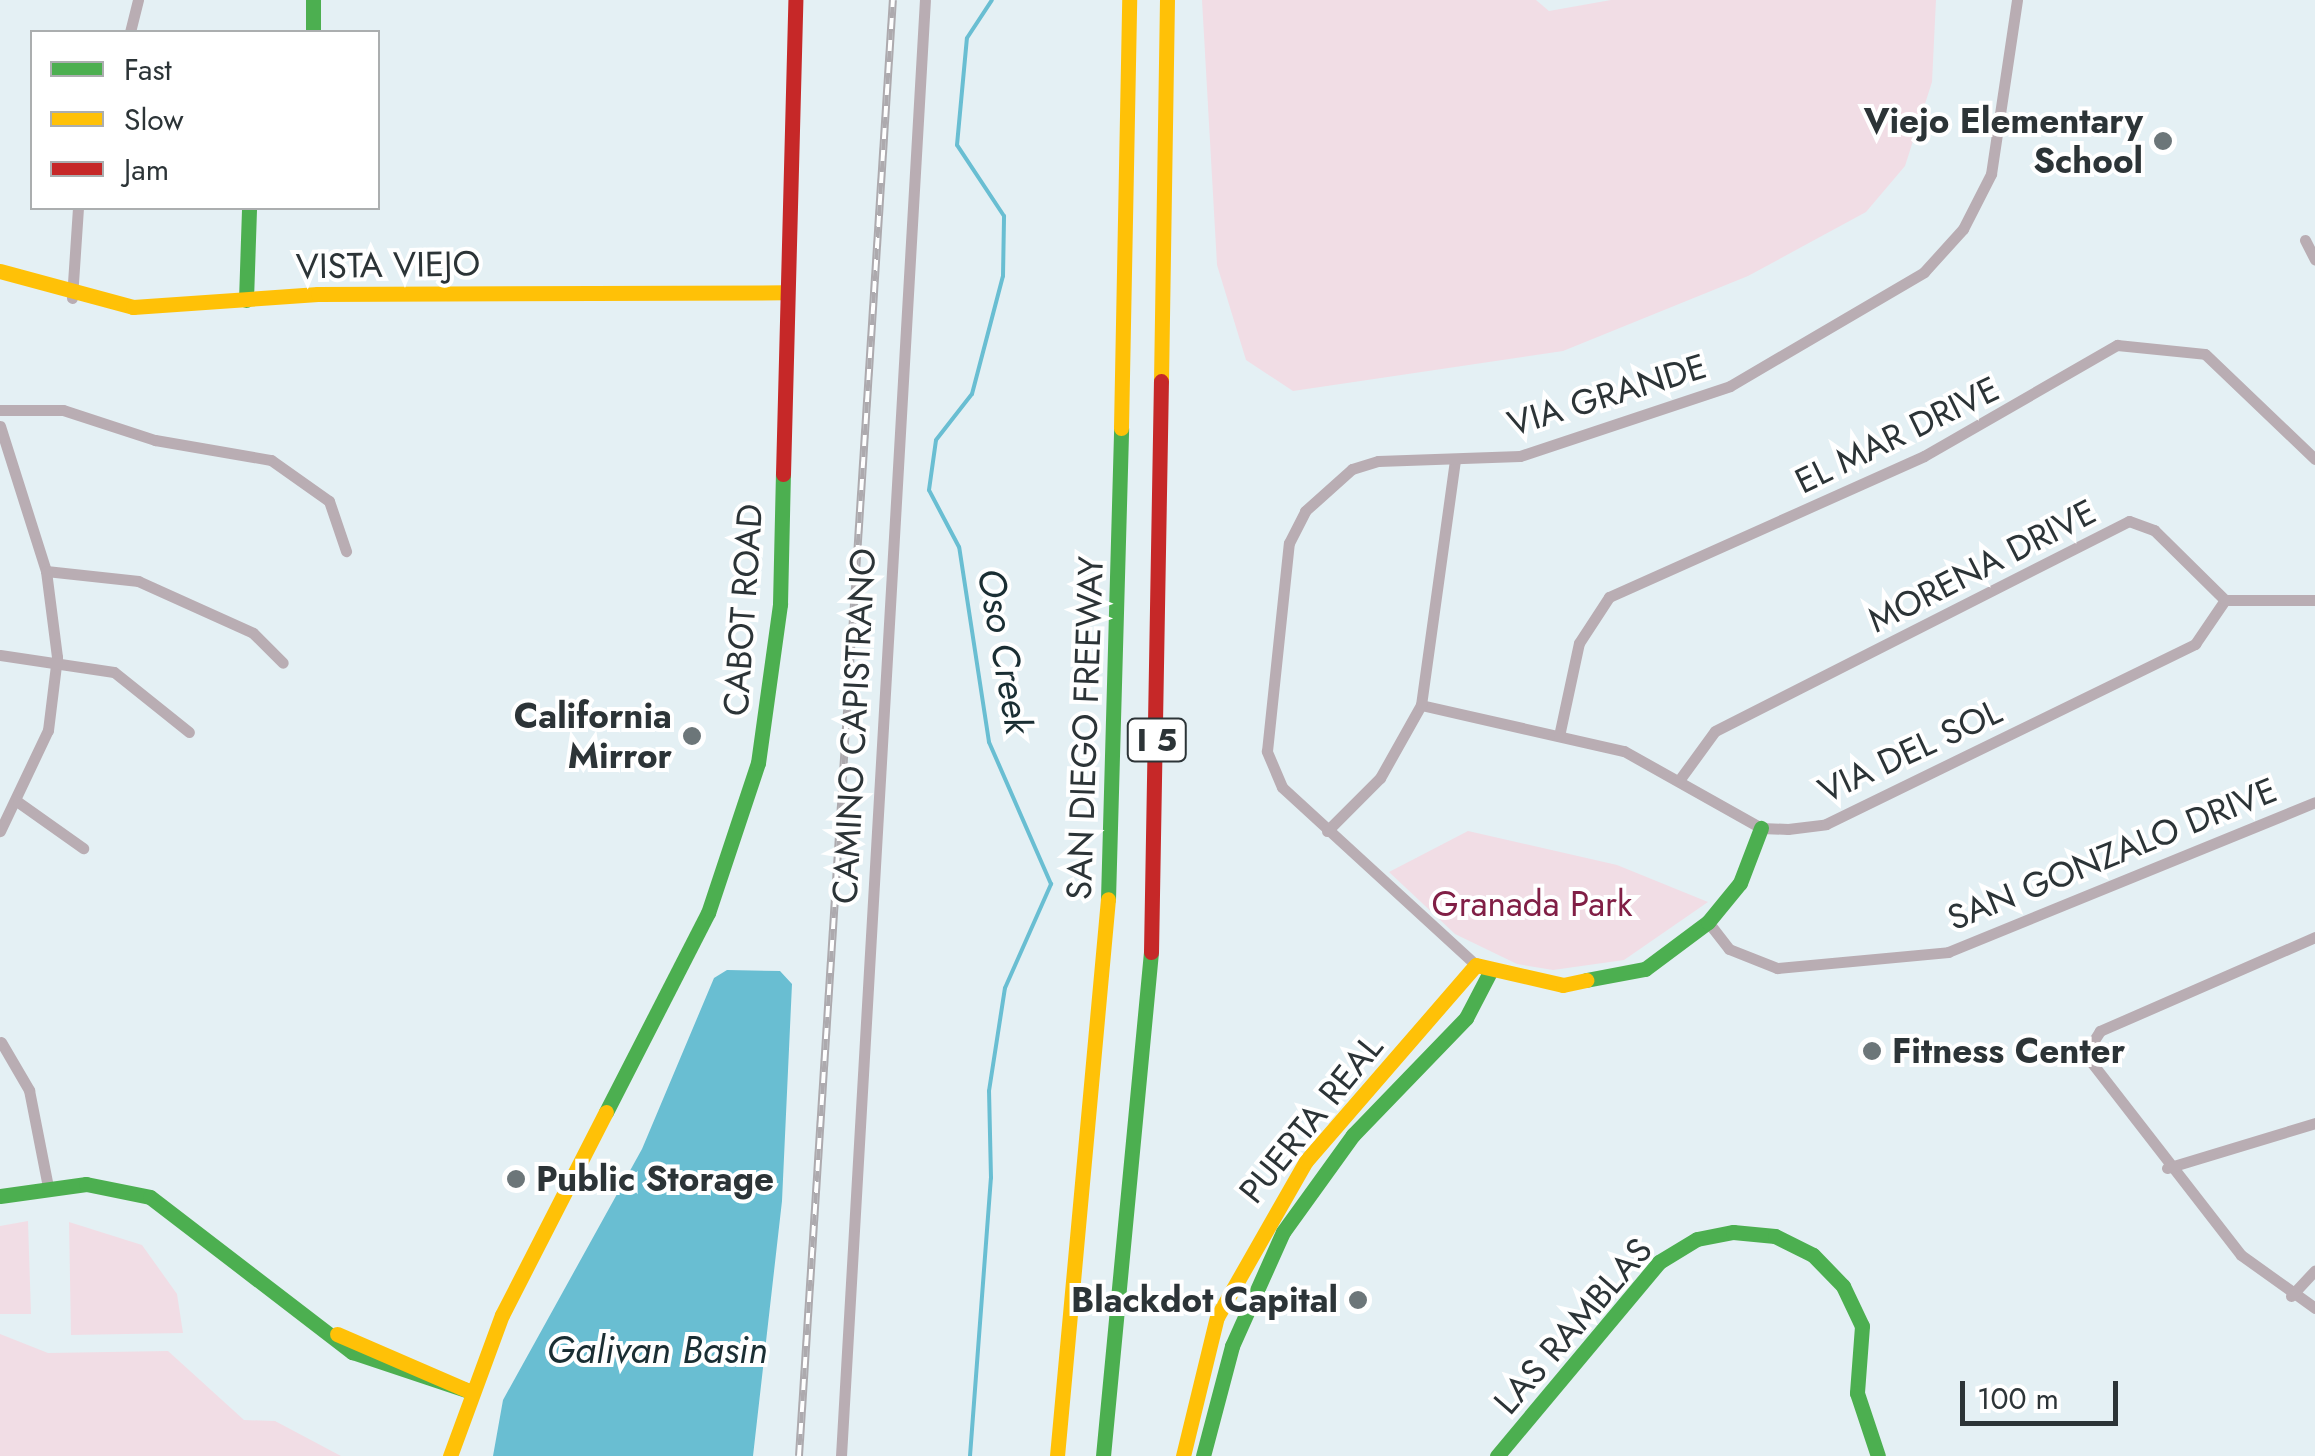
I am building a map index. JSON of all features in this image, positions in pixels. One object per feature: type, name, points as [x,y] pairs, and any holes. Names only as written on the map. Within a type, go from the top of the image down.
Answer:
[{"type":"main road","points":[[313,0],[313,30]]},
{"type":"main road","name":"CABOT ROAD","points":[[450,1456],[469,1391],[708,913],[745,812],[778,641],[784,292],[795,0]]},
{"type":"main road","name":"SAN DIEGO FREEWAY","points":[[1057,1456],[1110,886],[1129,0]]},
{"type":"main road","name":"SAN DIEGO FREEWAY","points":[[1103,1456],[1152,930],[1168,0]]},
{"type":"main road","points":[[246,300],[250,210]]},
{"type":"main road","name":"VISTA VIEJO","points":[[1,276],[72,298],[156,308],[246,300],[784,292]]},
{"type":"main road","points":[[1483,968],[1563,985],[1644,969],[1708,922],[1740,883],[1761,828]]},
{"type":"main road","name":"PUERTA REAL","points":[[1182,1456],[1218,1317],[1258,1232],[1306,1162],[1483,968]]},
{"type":"main road","name":"PUERTA REAL","points":[[1203,1456],[1232,1346],[1283,1232],[1353,1135],[1466,1018],[1483,968]]},
{"type":"main road","points":[[0,1196],[48,1187],[119,1187],[172,1206],[335,1333],[469,1391]]},
{"type":"main road","name":"LAS RAMBLAS","points":[[1497,1456],[1659,1262],[1698,1238],[1733,1232],[1775,1236],[1812,1255],[1862,1326],[1857,1393],[1878,1456]]},
{"type":"street","points":[[130,30],[138,0]]},
{"type":"street","name":"CAMINO CAPISTRANO","points":[[840,1456],[925,0]]},
{"type":"street","name":"VIA GRANDE","points":[[1483,968],[1327,832],[1282,787],[1267,751],[1289,542],[1305,511],[1352,469],[1547,449],[1730,386],[1924,272],[1963,229],[1991,174],[2017,0]]},
{"type":"street","points":[[72,298],[78,210]]},
{"type":"street","points":[[2305,240],[2315,260]]},
{"type":"street","name":"EL MAR DRIVE","points":[[1559,736],[1579,643],[1608,597],[1924,456],[2117,345],[2205,354],[2315,459]]},
{"type":"street","points":[[0,410],[63,410],[155,440],[271,460],[329,500],[346,550]]},
{"type":"street","points":[[0,426],[46,571],[56,657],[48,730],[18,802],[0,831]]},
{"type":"street","points":[[1327,832],[1380,778],[1421,705],[1454,460]]},
{"type":"street","name":"MORENA DRIVE","points":[[1680,779],[1715,731],[2129,521],[2154,530],[2224,600]]},
{"type":"street","points":[[46,571],[138,582],[254,634],[283,663]]},
{"type":"street","points":[[2224,600],[2315,600]]},
{"type":"street","name":"VIA DEL SOL","points":[[1761,828],[1826,824],[2196,644],[2224,600]]},
{"type":"street","points":[[0,655],[56,657],[140,684],[189,732]]},
{"type":"street","points":[[1421,705],[1624,751],[1680,779],[1761,828]]},
{"type":"street","points":[[18,802],[84,848]]},
{"type":"street","name":"SAN GONZALO DRIVE","points":[[1708,922],[1729,949],[1777,968],[1948,952],[2315,802]]},
{"type":"street","points":[[2315,937],[2100,1032],[2086,1054],[2166,1168],[2291,1296],[2315,1308]]},
{"type":"street","points":[[1,1042],[29,1090],[48,1187]]},
{"type":"street","points":[[2166,1168],[2315,1123]]},
{"type":"street","points":[[2291,1296],[2315,1270]]},
{"type":"green space","points":[[1202,0],[1536,0],[1549,11],[1611,0],[1936,0],[1932,82],[1905,166],[1866,212],[1748,276],[1563,351],[1293,391],[1246,360],[1217,265]]},
{"type":"green space","name":"Granada Park","points":[[1468,831],[1617,865],[1708,902],[1624,960],[1553,970],[1517,964],[1455,934],[1389,872]]},
{"type":"green space","points":[[28,1221],[31,1314],[0,1314],[0,1226]]},
{"type":"green space","points":[[69,1222],[142,1245],[177,1294],[183,1333],[71,1335]]},
{"type":"green space","points":[[0,1334],[48,1353],[168,1351],[244,1420],[275,1421],[341,1456],[0,1456]]},
{"type":"water","name":"Galivan Basin","points":[[727,970],[780,971],[792,984],[782,1201],[753,1456],[493,1456],[503,1400],[642,1149],[714,978]]},
{"type":"waterway","name":"Oso Creek","points":[[970,1456],[991,1178],[989,1091],[1005,988],[1051,884],[989,742],[959,547],[929,490],[936,440],[972,394],[1003,276],[1004,216],[957,145],[967,38],[992,0]]},
{"type":"railway","points":[[799,1456],[893,0]]},
{"type":"traffic: fast","points":[[313,0],[313,30]]},
{"type":"traffic: fast","points":[[246,300],[249,210]]},
{"type":"traffic: fast","points":[[1108,899],[1121,428]]},
{"type":"traffic: fast","points":[[606,1112],[708,913],[758,763],[780,604],[783,474]]},
{"type":"traffic: fast","points":[[1586,980],[1645,969],[1708,922],[1740,883],[1761,828]]},
{"type":"traffic: fast","points":[[1103,1456],[1151,952]]},
{"type":"traffic: fast","points":[[1203,1456],[1232,1346],[1283,1232],[1353,1135],[1466,1018],[1491,970]]},
{"type":"traffic: fast","points":[[0,1196],[86,1184],[150,1197],[352,1352],[469,1391]]},
{"type":"traffic: fast","points":[[1497,1456],[1659,1262],[1697,1239],[1733,1232],[1775,1236],[1813,1255],[1843,1286],[1862,1326],[1857,1393],[1878,1456]]},
{"type":"traffic: slow","points":[[1121,428],[1129,0]]},
{"type":"traffic: slow","points":[[1161,381],[1167,0]]},
{"type":"traffic: slow","points":[[0,271],[133,307],[318,294],[784,292]]},
{"type":"traffic: slow","points":[[1057,1456],[1108,899]]},
{"type":"traffic: slow","points":[[1183,1456],[1217,1317],[1306,1161],[1476,965],[1563,985],[1586,980]]},
{"type":"traffic: slow","points":[[450,1456],[502,1315],[606,1112]]},
{"type":"traffic: slow","points":[[337,1334],[469,1391]]},
{"type":"traffic: jam","points":[[783,474],[795,0]]},
{"type":"traffic: jam","points":[[1151,952],[1161,381]]},
{"type":"place","name":"Viejo Elementary School","points":[[2163,141]]},
{"type":"place","name":"California Mirror","points":[[692,736]]},
{"type":"place","name":"Fitness Center","points":[[1872,1051]]},
{"type":"place","name":"Public Storage","points":[[516,1179]]},
{"type":"place","name":"Blackdot Capital","points":[[1358,1300]]}]
